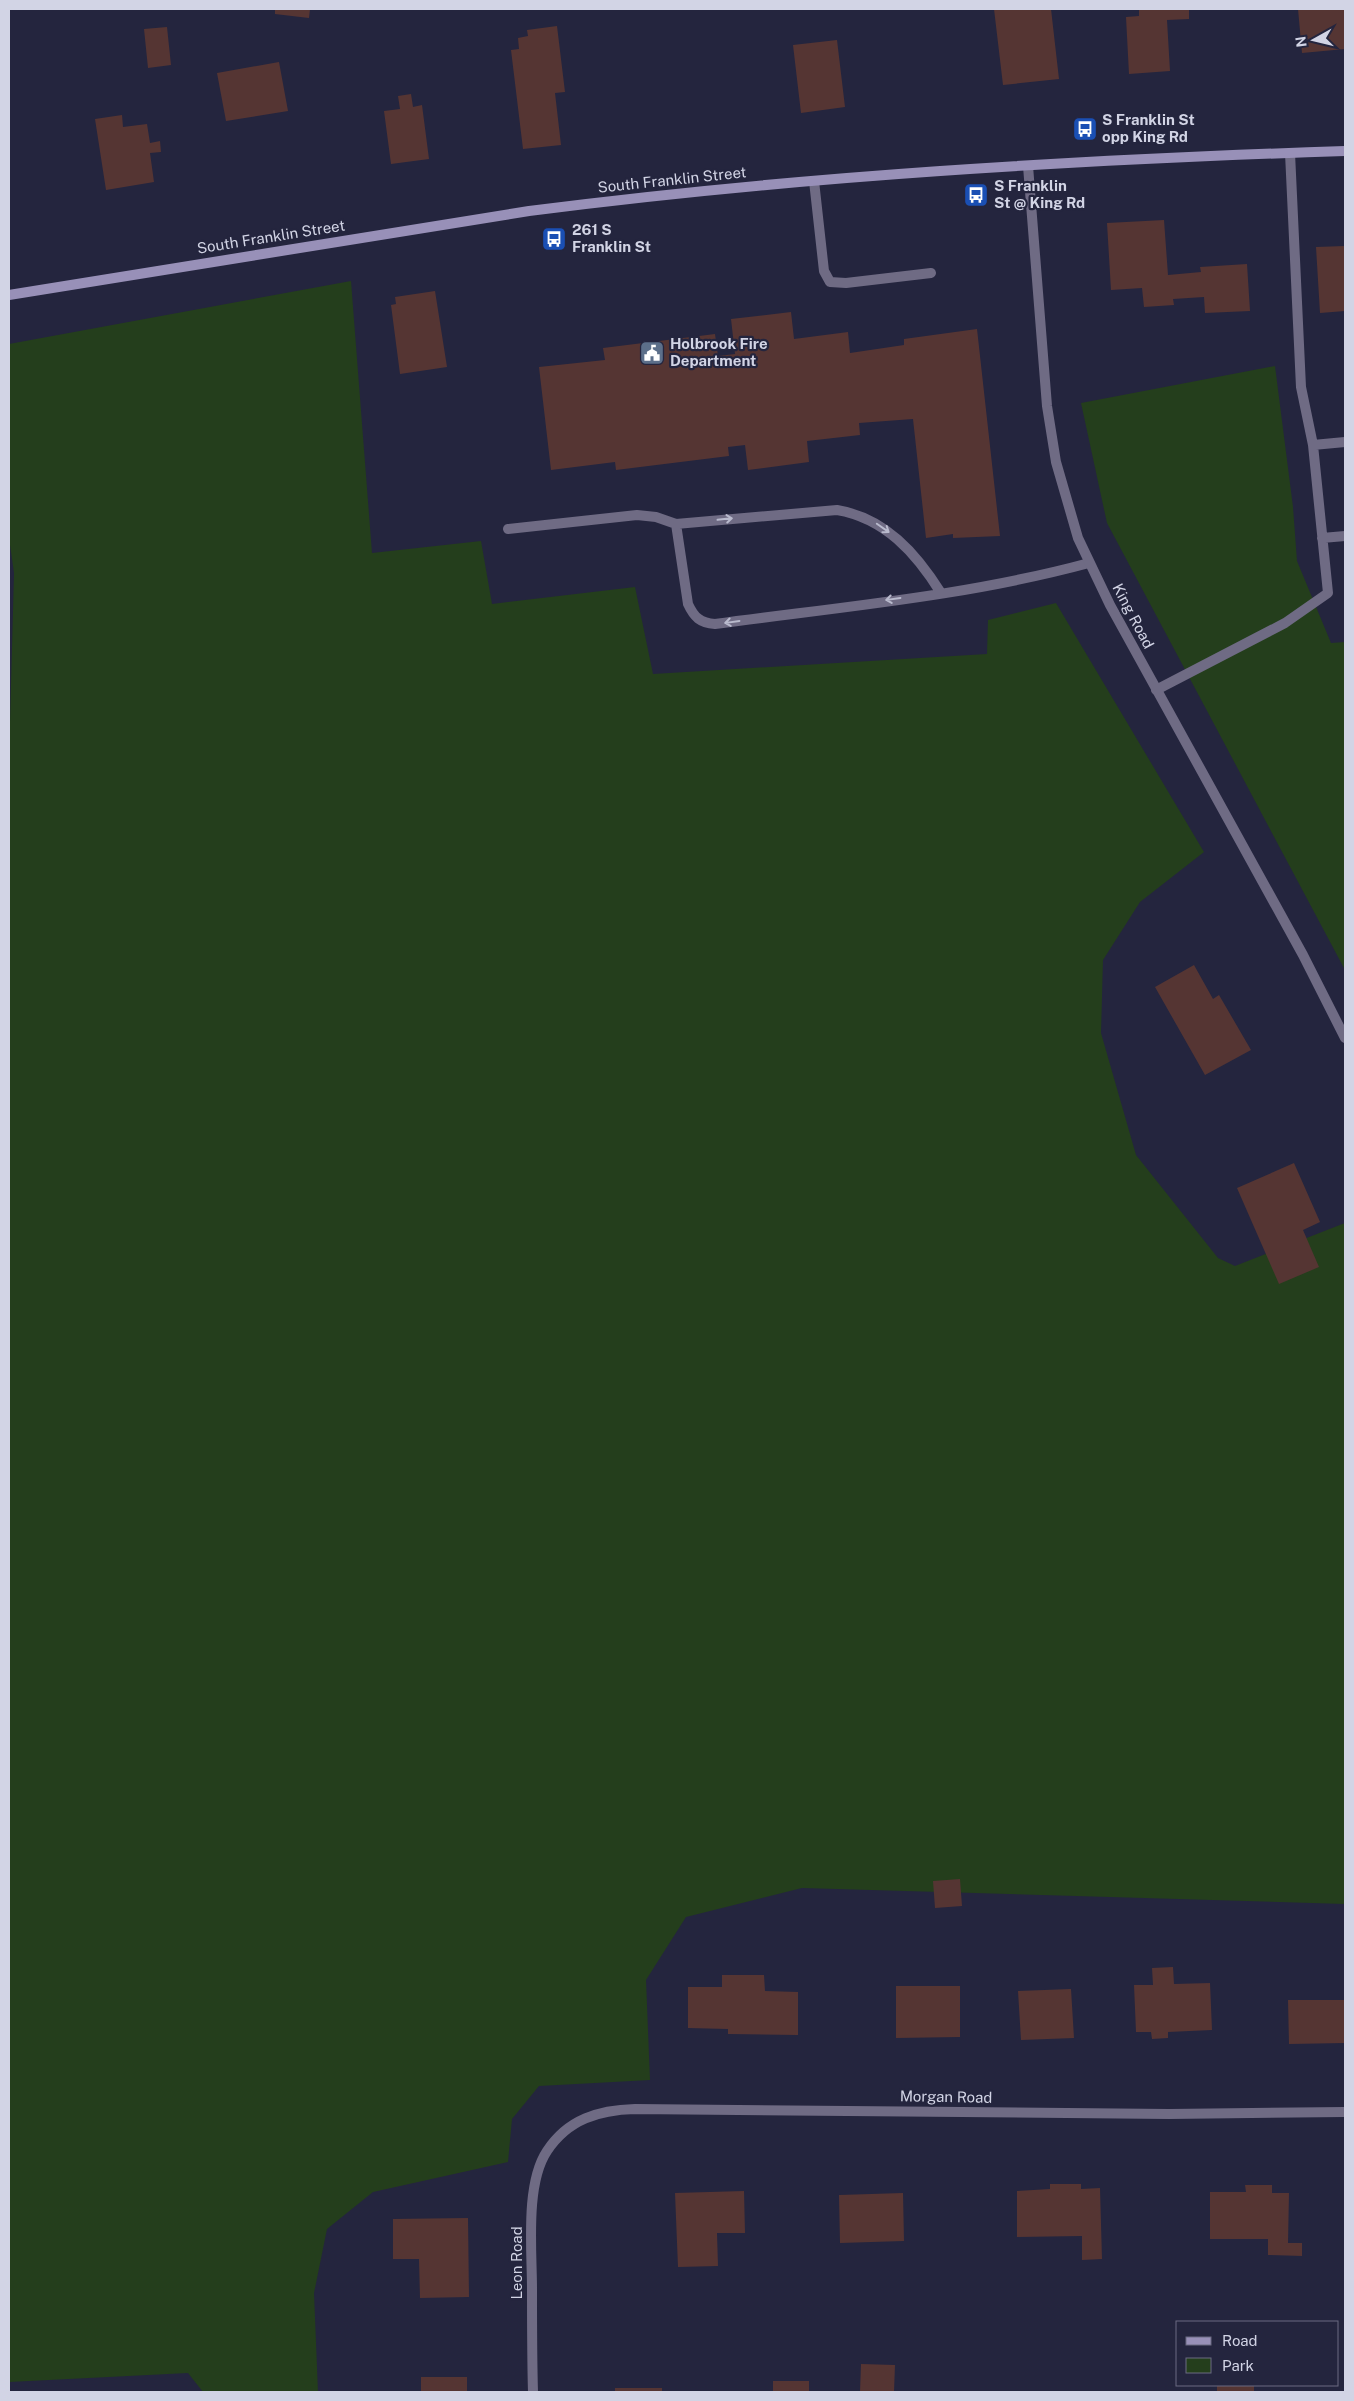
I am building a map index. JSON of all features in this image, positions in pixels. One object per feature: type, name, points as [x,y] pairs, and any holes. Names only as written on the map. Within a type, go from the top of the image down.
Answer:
[{"type":"main road","name":"South Franklin Street","points":[[9,295],[530,211],[814,181],[1028,166],[1345,151]]},
{"type":"street","points":[[1156,690],[1285,623],[1328,593],[1312,445],[1301,386],[1290,153]]},
{"type":"street","name":"King Road","points":[[1028,166],[1047,406],[1062,488],[1075,529],[1089,563],[1156,690],[1303,955],[1345,1038]]},
{"type":"street","points":[[814,181],[824,270],[830,282],[846,283],[931,273]]},
{"type":"street","points":[[1312,445],[1345,442]]},
{"type":"street","points":[[508,529],[637,515],[656,517],[676,524],[836,510],[857,513],[894,536],[912,553],[942,592]]},
{"type":"street","points":[[676,524],[688,604],[693,615],[704,623],[715,624],[1002,584],[1089,563]]},
{"type":"street","points":[[1322,538],[1345,536]]},
{"type":"street","name":"Morgan Road","points":[[556,2139],[568,2127],[598,2112],[635,2109],[1187,2114],[1345,2112]]},
{"type":"street","name":"Leon Road","points":[[533,2392],[533,2208],[539,2168],[546,2152],[556,2139]]},
{"type":"green space","points":[[351,281],[372,553],[481,541],[492,604],[635,587],[653,674],[987,654],[988,620],[1056,603],[1204,852],[1140,902],[1103,960],[1101,1033],[1136,1155],[1218,1258],[1235,1266],[1345,1223],[1345,1904],[802,1888],[686,1917],[646,1980],[650,2080],[539,2086],[512,2119],[508,2162],[373,2192],[327,2229],[314,2293],[318,2392],[203,2392],[188,2373],[9,2382],[9,759],[14,573],[9,538],[9,344]]},
{"type":"green space","points":[[1275,366],[1293,507],[1297,561],[1331,643],[1345,642],[1345,970],[1107,523],[1081,403]]},
{"type":"building","points":[[275,9],[310,9],[309,18],[275,14]]},
{"type":"building","points":[[994,9],[1051,9],[1059,79],[1003,85]]},
{"type":"building","points":[[1139,9],[1189,9],[1189,19],[1167,20],[1170,71],[1129,74],[1126,17],[1139,16]]},
{"type":"building","points":[[1298,9],[1345,9],[1345,49],[1302,53]]},
{"type":"building","points":[[557,26],[565,92],[555,93],[561,145],[523,149],[511,50],[519,49],[518,38],[528,36],[527,30]]},
{"type":"building","points":[[167,27],[171,65],[148,68],[144,29]]},
{"type":"building","points":[[837,40],[845,107],[801,113],[793,45]]},
{"type":"building","points":[[279,62],[288,111],[226,121],[217,73]]},
{"type":"building","points":[[411,94],[413,107],[422,105],[429,159],[391,164],[384,111],[400,109],[398,96]]},
{"type":"building","points":[[122,115],[123,127],[147,124],[150,143],[160,141],[161,152],[150,153],[154,182],[106,190],[95,119]]},
{"type":"building","points":[[1164,220],[1168,275],[1201,272],[1200,267],[1247,264],[1250,311],[1205,313],[1204,297],[1173,299],[1174,305],[1144,307],[1142,288],[1111,290],[1107,223]]},
{"type":"building","points":[[1345,246],[1345,311],[1320,313],[1316,247]]},
{"type":"building","points":[[435,291],[447,367],[400,374],[391,305],[396,304],[395,297]]},
{"type":"building","points":[[791,312],[794,339],[848,332],[850,353],[904,345],[904,339],[977,329],[1000,536],[953,538],[953,534],[926,538],[913,419],[859,423],[860,435],[807,441],[809,462],[748,470],[745,445],[728,447],[729,456],[616,470],[615,462],[551,470],[539,367],[605,360],[603,348],[715,334],[718,356],[735,354],[731,319]]},
{"type":"building","points":[[1194,965],[1213,999],[1219,995],[1251,1050],[1205,1075],[1155,987]]},
{"type":"building","points":[[1294,1163],[1320,1222],[1303,1230],[1319,1267],[1279,1284],[1237,1188]]},
{"type":"building","points":[[960,1879],[962,1906],[935,1908],[933,1881]]},
{"type":"building","points":[[1173,1967],[1174,1984],[1210,1983],[1212,2030],[1168,2032],[1168,2038],[1152,2039],[1151,2032],[1136,2032],[1134,1985],[1153,1985],[1152,1968]]},
{"type":"building","points":[[722,1975],[764,1975],[765,1991],[798,1992],[798,2035],[728,2034],[728,2029],[688,2028],[688,1987],[722,1987]]},
{"type":"building","points":[[896,1986],[960,1986],[960,2037],[896,2038]]},
{"type":"building","points":[[1071,1989],[1074,2038],[1021,2040],[1018,1991]]},
{"type":"building","points":[[1288,2000],[1345,2000],[1345,2043],[1289,2044]]},
{"type":"building","points":[[1050,2184],[1081,2184],[1081,2189],[1100,2188],[1102,2259],[1082,2260],[1082,2236],[1017,2237],[1017,2191],[1050,2189]]},
{"type":"building","points":[[1245,2185],[1272,2185],[1272,2193],[1289,2193],[1288,2243],[1302,2243],[1302,2256],[1268,2255],[1268,2239],[1210,2239],[1210,2192],[1246,2192]]},
{"type":"building","points":[[744,2191],[745,2233],[717,2233],[718,2266],[678,2267],[675,2193]]},
{"type":"building","points":[[903,2193],[904,2241],[840,2243],[839,2195]]},
{"type":"building","points":[[468,2218],[469,2297],[420,2298],[419,2259],[393,2259],[393,2219]]},
{"type":"building","points":[[861,2364],[895,2365],[894,2392],[860,2392]]},
{"type":"building","points":[[421,2377],[467,2377],[467,2392],[421,2392]]},
{"type":"building","points":[[773,2381],[809,2381],[809,2392],[773,2392]]},
{"type":"building","points":[[1217,2386],[1254,2386],[1254,2392],[1217,2392]]},
{"type":"building","points":[[615,2388],[662,2388],[662,2392],[615,2392]]},
{"type":"place","name":"S Franklin St opp King Rd","points":[[1085,129]]},
{"type":"place","name":"S Franklin St @ King Rd","points":[[976,195]]},
{"type":"place","name":"261 S Franklin St","points":[[554,239]]},
{"type":"place","name":"Holbrook Fire Department","points":[[652,353]]}]
